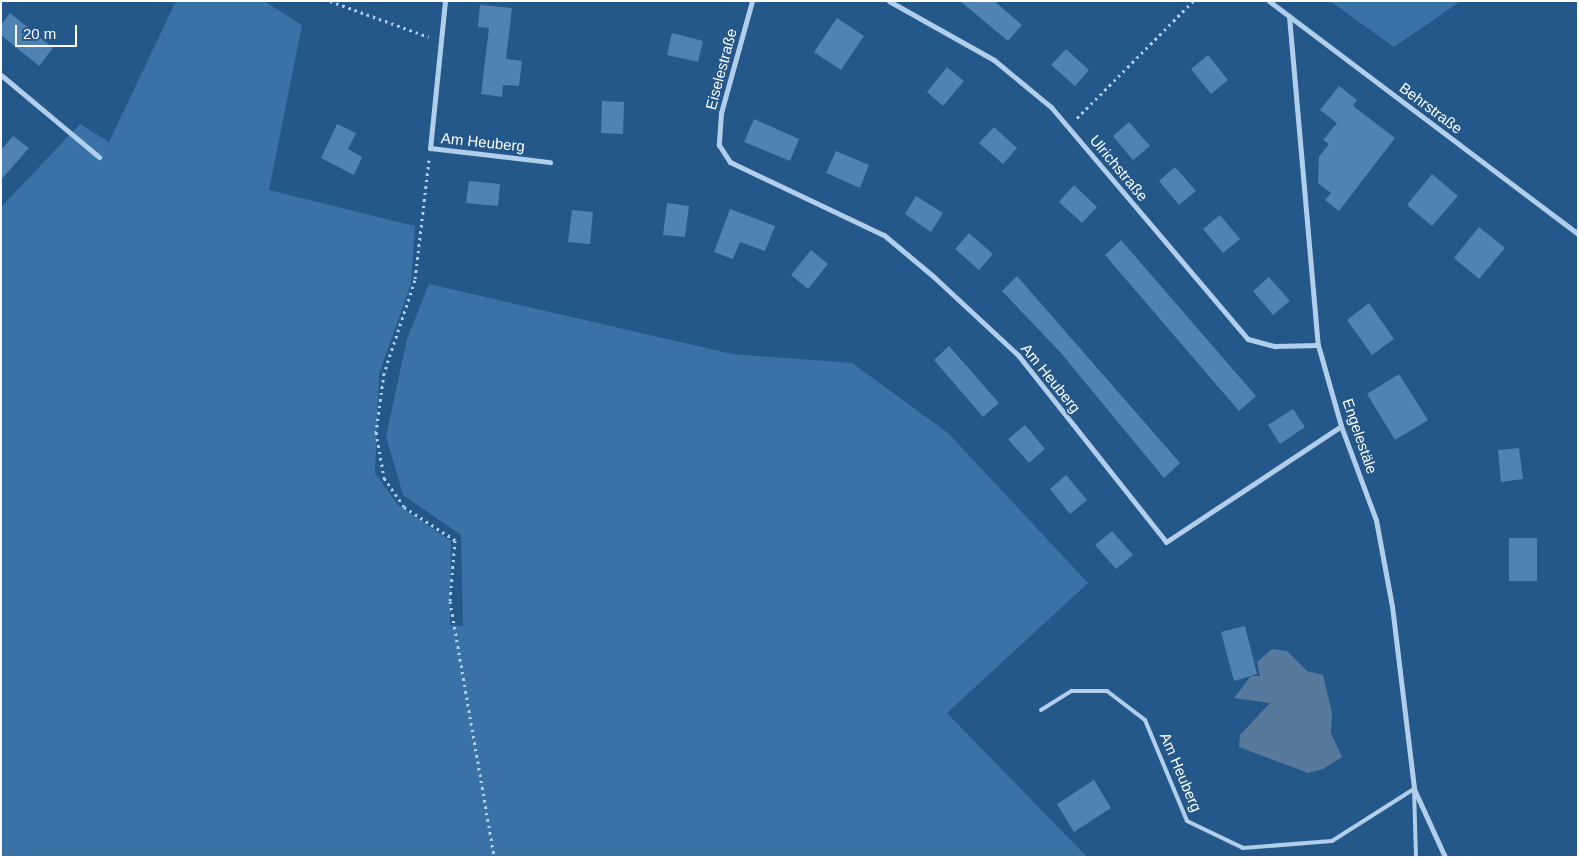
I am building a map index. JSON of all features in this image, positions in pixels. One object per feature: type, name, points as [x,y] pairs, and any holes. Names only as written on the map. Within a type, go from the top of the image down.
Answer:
[{"type":"street","name":"Am Heuberg","points":[[445,1],[430,148],[550,162]]},
{"type":"street","name":"Eiselestraße","points":[[719,145],[721,113],[752,1]]},
{"type":"street","name":"Ulrichstraße","points":[[889,1],[994,60],[1068,127],[1248,339],[1275,346],[1318,344]]},
{"type":"street","name":"Behrstraße","points":[[1269,1],[1578,234]]},
{"type":"street","name":"Engelestäle","points":[[1289,16],[1318,344],[1341,426],[1376,520],[1392,606],[1414,789],[1444,857]]},
{"type":"street","points":[[1,75],[99,157]]},
{"type":"street","name":"Am Heuberg","points":[[719,145],[730,162],[884,234],[934,277],[1018,355],[1166,542],[1341,426]]},
{"type":"lane","name":"Am Heuberg","points":[[1040,710],[1072,691],[1107,691],[1145,720],[1187,821],[1243,848],[1332,840],[1414,789]]},
{"type":"lane","points":[[1414,789],[1416,857]]},
{"type":"path","points":[[330,1],[441,41]]},
{"type":"path","points":[[1068,127],[1193,1]]},
{"type":"path","points":[[430,148],[415,280],[384,373],[376,432],[384,478],[404,506],[455,540],[450,601],[494,857]]},
{"type":"shaded area","points":[[176,1],[264,1],[302,25],[269,190],[415,226],[411,284],[379,374],[375,473],[398,505],[451,541],[450,625],[463,626],[461,535],[403,495],[386,436],[407,339],[429,284],[732,354],[852,363],[948,433],[1088,583],[947,713],[1087,857],[1,857],[1,207],[80,124],[109,142]]},
{"type":"shaded area","points":[[1330,1],[1461,1],[1394,47]]},
{"type":"shaded area","points":[[1272,649],[1287,651],[1307,671],[1323,675],[1332,713],[1331,733],[1342,757],[1323,769],[1308,773],[1239,747],[1240,735],[1270,703],[1234,698],[1251,676],[1260,676],[1257,662]]},
{"type":"building","points":[[960,1],[994,1],[1022,25],[1008,41]]},
{"type":"building","points":[[480,5],[512,8],[506,59],[522,61],[519,86],[503,85],[502,97],[481,94],[489,28],[478,27]]},
{"type":"building","points":[[10,13],[53,48],[39,66],[1,35],[1,25]]},
{"type":"building","points":[[837,18],[864,36],[841,70],[814,52]]},
{"type":"building","points":[[672,33],[703,41],[698,62],[667,55]]},
{"type":"building","points":[[1066,49],[1089,70],[1075,86],[1051,65]]},
{"type":"building","points":[[1208,55],[1228,80],[1211,94],[1191,69]]},
{"type":"building","points":[[947,67],[964,81],[943,106],[927,92]]},
{"type":"building","points":[[1339,86],[1357,100],[1353,106],[1395,138],[1339,211],[1325,200],[1331,193],[1318,183],[1319,157],[1329,144],[1323,140],[1337,123],[1320,110]]},
{"type":"building","points":[[602,101],[624,102],[623,134],[601,133]]},
{"type":"building","points":[[754,119],[799,139],[790,161],[744,142]]},
{"type":"building","points":[[1129,122],[1150,146],[1133,160],[1113,136]]},
{"type":"building","points":[[337,124],[356,133],[348,149],[362,157],[354,175],[321,158]]},
{"type":"building","points":[[994,127],[1017,148],[1003,164],[979,143]]},
{"type":"building","points":[[13,136],[29,148],[1,180],[1,150]]},
{"type":"building","points":[[836,151],[869,165],[860,188],[826,173]]},
{"type":"building","points":[[1175,167],[1196,191],[1179,205],[1159,181]]},
{"type":"building","points":[[1432,174],[1458,196],[1432,226],[1407,205]]},
{"type":"building","points":[[469,181],[500,184],[498,206],[466,203]]},
{"type":"building","points":[[1074,185],[1097,207],[1082,223],[1059,202]]},
{"type":"building","points":[[916,196],[943,213],[931,232],[905,214]]},
{"type":"building","points":[[667,203],[689,206],[685,237],[663,235]]},
{"type":"building","points":[[730,209],[775,226],[765,251],[740,242],[733,259],[714,252]]},
{"type":"building","points":[[572,210],[593,212],[590,244],[568,242]]},
{"type":"building","points":[[1220,215],[1240,239],[1223,253],[1203,229]]},
{"type":"building","points":[[1479,227],[1505,248],[1479,279],[1454,258]]},
{"type":"building","points":[[969,233],[993,254],[979,270],[955,249]]},
{"type":"building","points":[[1121,240],[1256,396],[1239,411],[1105,255]]},
{"type":"building","points":[[811,250],[828,264],[808,289],[791,275]]},
{"type":"building","points":[[1017,276],[1180,463],[1164,478],[1061,353],[1002,291]]},
{"type":"building","points":[[1269,277],[1290,301],[1273,315],[1253,291]]},
{"type":"building","points":[[1369,303],[1394,339],[1372,355],[1347,320]]},
{"type":"building","points":[[949,346],[999,403],[983,417],[934,360]]},
{"type":"building","points":[[1399,374],[1428,420],[1395,440],[1367,394]]},
{"type":"building","points":[[1293,409],[1305,427],[1280,444],[1268,425]]},
{"type":"building","points":[[1025,425],[1045,449],[1029,463],[1008,439]]},
{"type":"building","points":[[1519,448],[1523,479],[1501,482],[1498,450]]},
{"type":"building","points":[[1066,475],[1087,500],[1070,514],[1050,489]]},
{"type":"building","points":[[1112,531],[1133,555],[1116,569],[1095,545]]},
{"type":"building","points":[[1509,538],[1537,538],[1537,581],[1509,581]]},
{"type":"building","points":[[1245,626],[1257,674],[1234,681],[1221,632]]},
{"type":"building","points":[[1094,780],[1111,808],[1074,832],[1057,804]]}]
